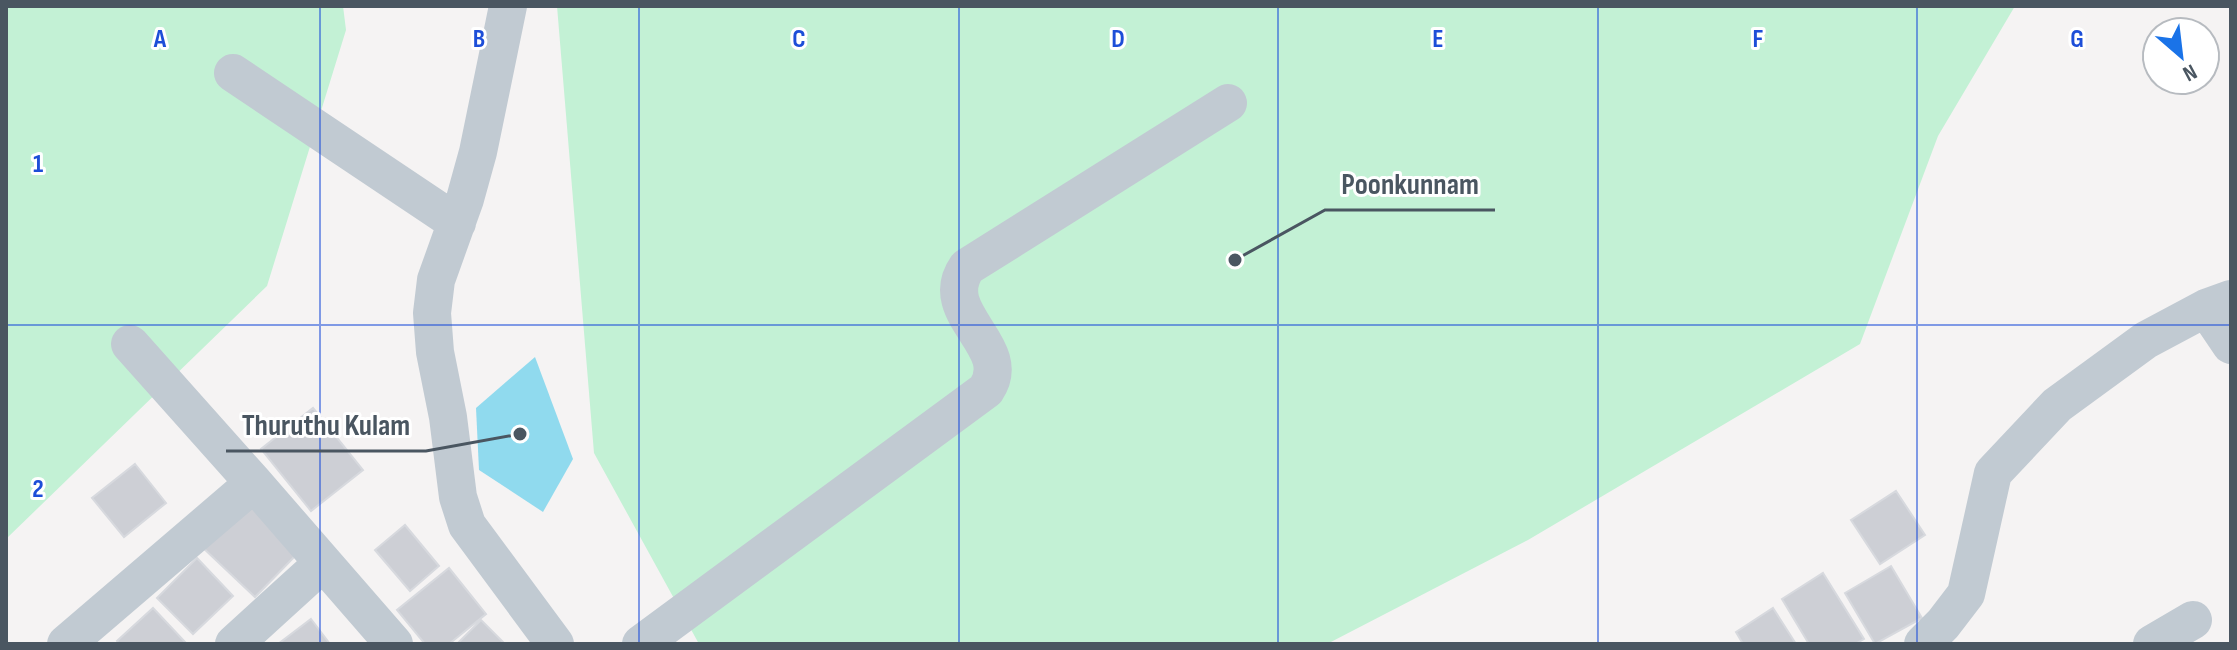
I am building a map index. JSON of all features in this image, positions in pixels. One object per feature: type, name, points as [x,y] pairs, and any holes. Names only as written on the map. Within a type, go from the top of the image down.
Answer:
[{"type":"street","points":[[508,6],[478,152],[436,280],[432,313],[435,352],[448,417],[458,497],[467,525],[555,644]]},
{"type":"street","points":[[233,73],[457,223]]},
{"type":"street","points":[[641,644],[986,390],[994,377],[994,364],[961,304],[958,292],[959,279],[967,267],[1228,103]]},
{"type":"street","points":[[1923,644],[1966,594],[1993,473],[2057,405],[2146,340],[2218,304],[2231,345]]},
{"type":"street","points":[[130,344],[394,644]]},
{"type":"street","points":[[66,644],[254,483]]},
{"type":"street","points":[[234,644],[323,563]]},
{"type":"street","points":[[2152,644],[2193,620]]},
{"type":"green space","points":[[6,6],[343,6],[346,30],[267,286],[6,539]]},
{"type":"green space","points":[[557,6],[2015,6],[1938,136],[1860,344],[1528,540],[1327,644],[699,644],[594,453]]},
{"type":"water","points":[[535,357],[573,459],[543,512],[479,470],[476,408]]},
{"type":"building","points":[[313,408],[363,470],[311,511],[261,449]]},
{"type":"building","points":[[135,464],[166,503],[124,537],[92,498]]},
{"type":"building","points":[[1896,491],[1925,535],[1880,564],[1851,520]]},
{"type":"building","points":[[246,499],[300,551],[255,597],[201,546]]},
{"type":"building","points":[[405,525],[439,566],[410,591],[375,550]]},
{"type":"building","points":[[197,558],[233,596],[193,634],[157,598]]},
{"type":"building","points":[[1891,566],[1922,618],[1875,644],[1845,593]]},
{"type":"building","points":[[449,568],[486,614],[449,644],[425,644],[397,610]]},
{"type":"building","points":[[1823,573],[1864,639],[1855,644],[1809,644],[1782,599]]},
{"type":"building","points":[[153,608],[186,643],[119,644],[117,641]]},
{"type":"building","points":[[1773,608],[1796,644],[1743,644],[1736,632]]},
{"type":"building","points":[[311,619],[330,644],[278,644]]},
{"type":"building","points":[[481,620],[504,643],[457,644]]},
{"type":"place","name":"Poonkunnam","points":[[1235,260]]},
{"type":"place","name":"Thuruthu Kulam","points":[[520,434]]}]
